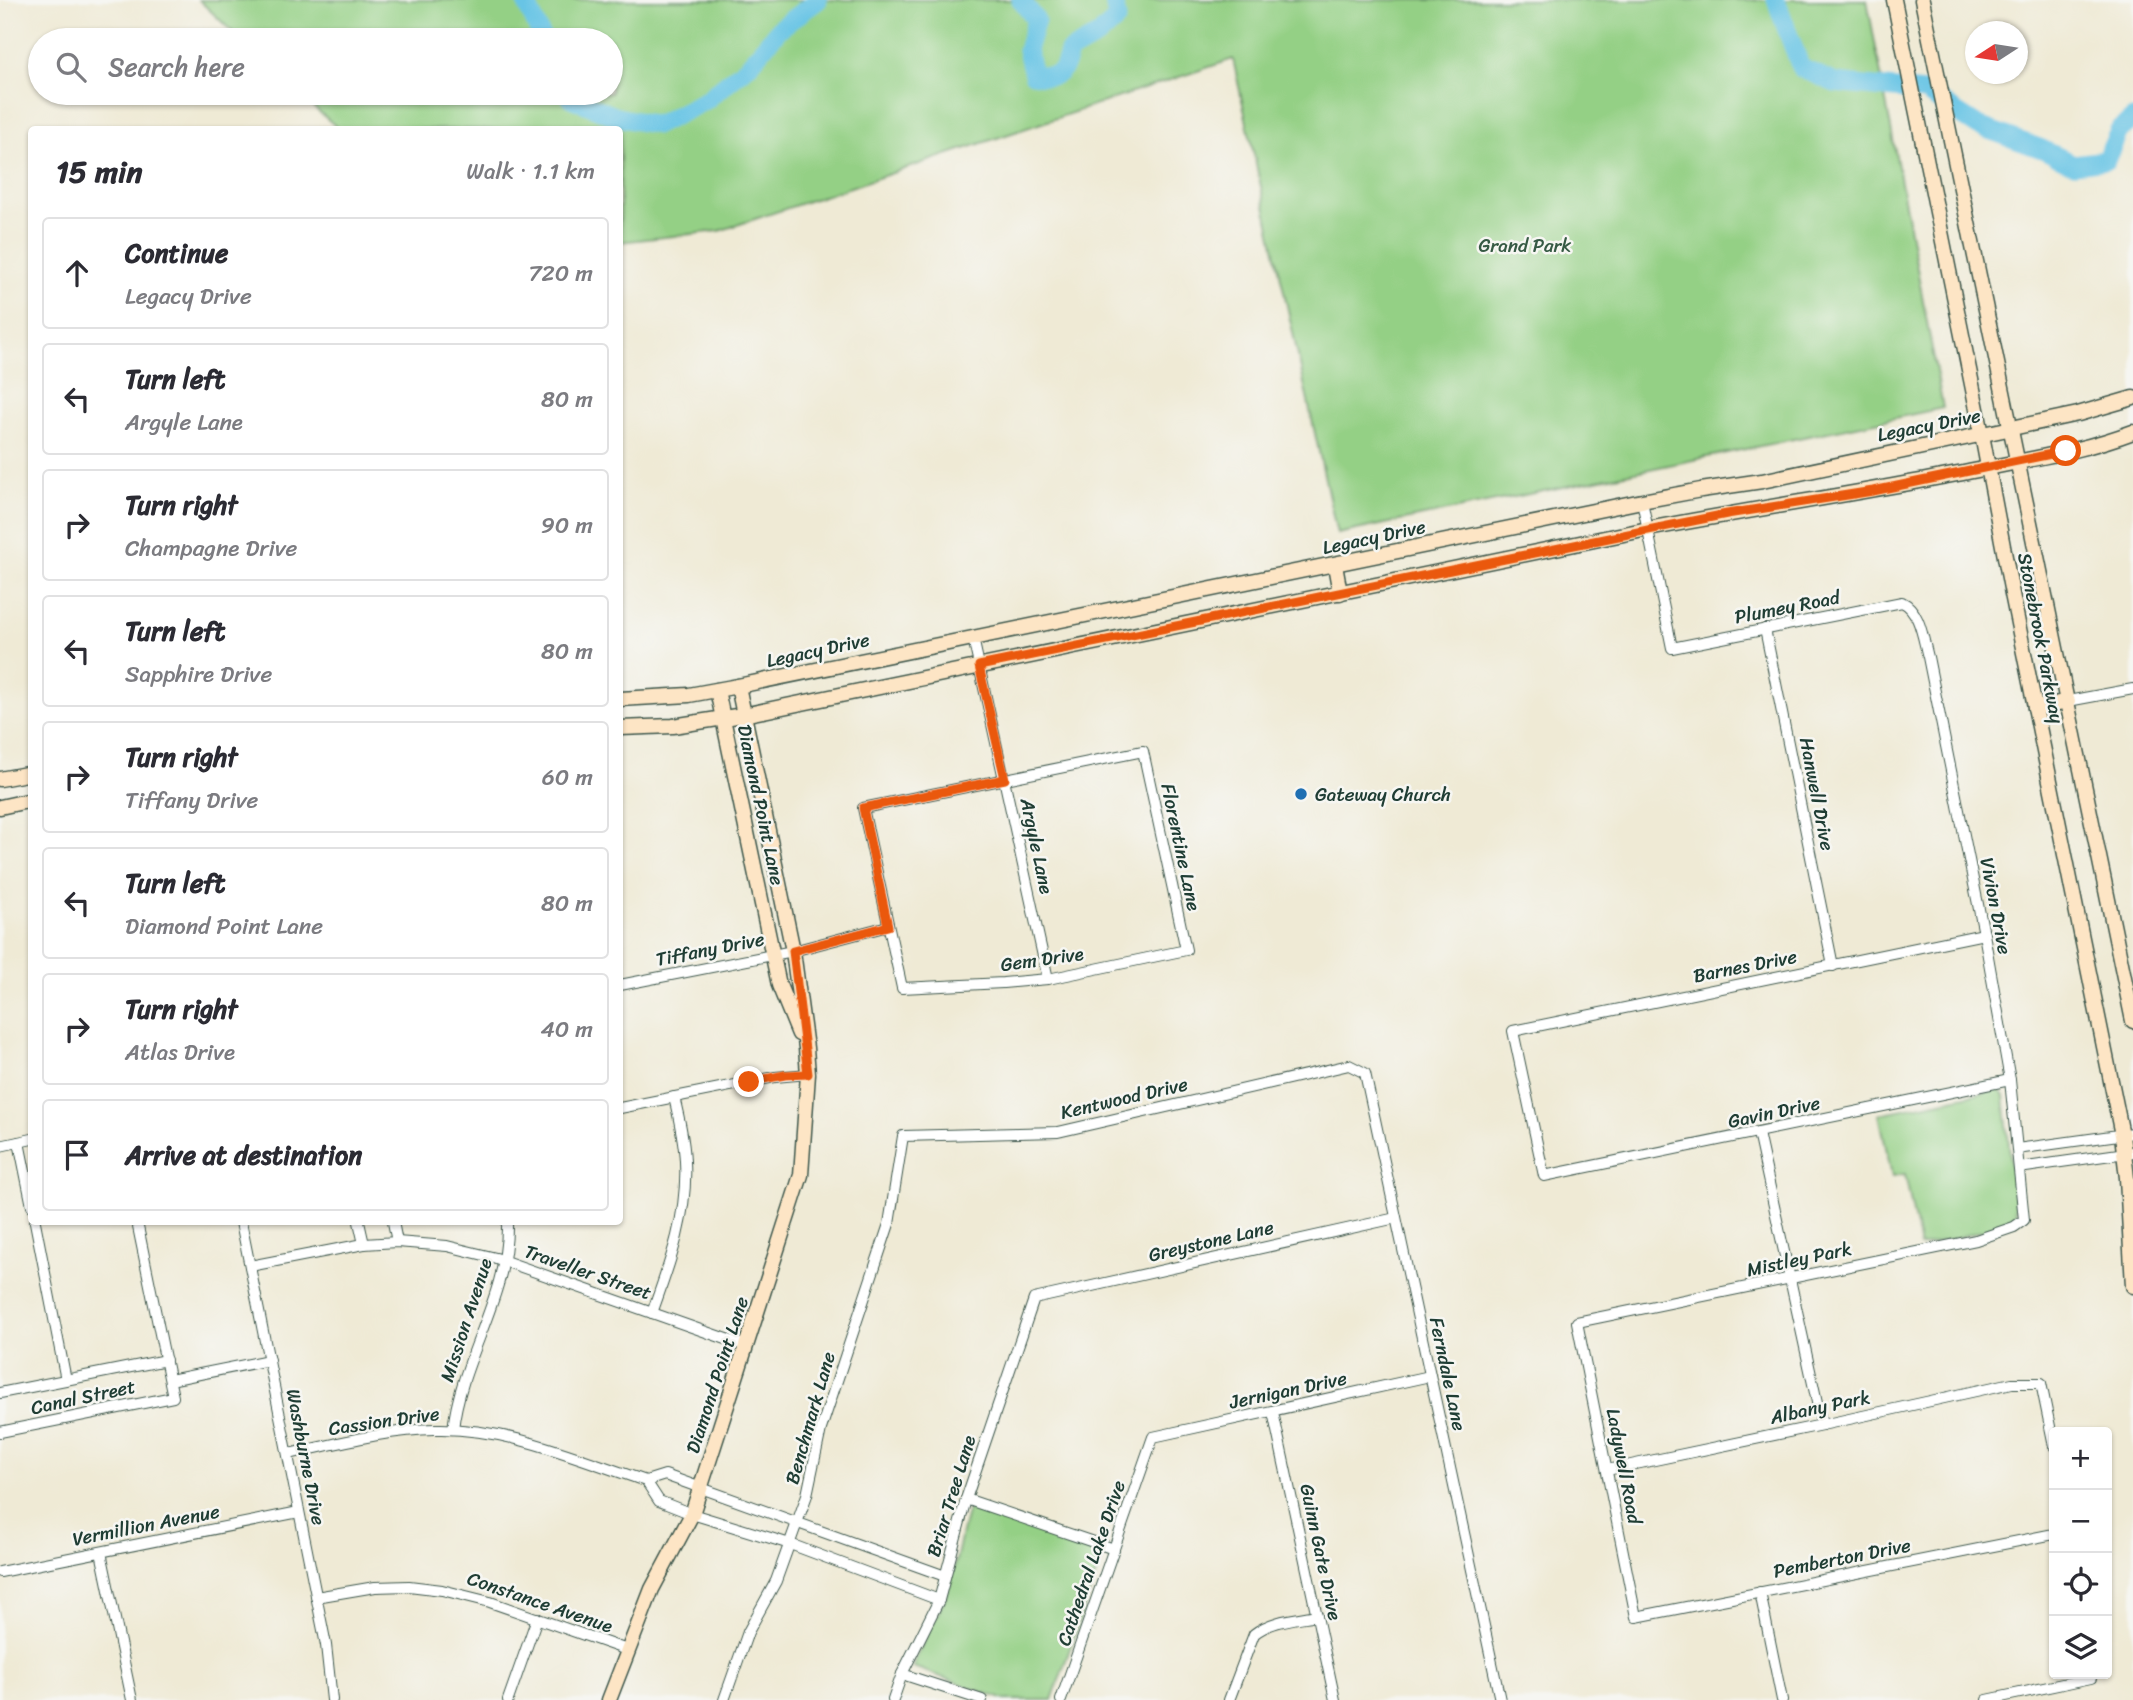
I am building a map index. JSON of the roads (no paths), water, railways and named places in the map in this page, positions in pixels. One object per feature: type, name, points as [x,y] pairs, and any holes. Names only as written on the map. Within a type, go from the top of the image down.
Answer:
[{"type":"main road","name":"Stonebrook Parkway","points":[[1894,0],[2035,708],[2128,1134],[2133,1286]]},
{"type":"main road","name":"Stonebrook Parkway","points":[[1922,0],[2133,1021]]},
{"type":"main road","name":"Legacy Drive","points":[[623,699],[689,695],[738,686],[1642,501],[1762,481],[2078,414],[2133,398]]},
{"type":"main road","points":[[623,729],[723,719],[1727,514],[1873,491],[1989,468],[2100,443],[2133,432]]},
{"type":"main road","points":[[1335,565],[1340,593]]},
{"type":"main road","name":"Diamond Point Lane","points":[[609,1700],[652,1589],[692,1514],[801,1175],[808,1074],[806,1048],[793,951],[738,686]]},
{"type":"main road","name":"Diamond Point Lane","points":[[717,690],[779,985],[806,1048]]},
{"type":"main road","points":[[2035,708],[2068,701]]},
{"type":"main road","points":[[0,779],[28,774]]},
{"type":"main road","points":[[0,807],[28,801]]},
{"type":"street","points":[[1642,501],[1648,530]]},
{"type":"street","name":"Plumey Road","points":[[1648,530],[1672,648],[1893,603],[1908,604]]},
{"type":"street","name":"Vivion Drive","points":[[1908,604],[1916,617],[1928,657],[1984,934],[2010,1080],[2024,1220]]},
{"type":"street","name":"Hanwell Drive","points":[[1765,629],[1833,966]]},
{"type":"street","name":"Argyle Lane","points":[[974,638],[1048,979]]},
{"type":"street","points":[[2068,701],[2133,689]]},
{"type":"street","name":"Florentine Lane","points":[[1005,779],[1143,751],[1186,950]]},
{"type":"street","points":[[888,926],[863,808],[1005,779]]},
{"type":"street","name":"Tiffany Drive","points":[[623,984],[793,951],[888,926]]},
{"type":"street","name":"Gem Drive","points":[[888,926],[902,988],[1048,979],[1186,950]]},
{"type":"street","name":"Barnes Drive","points":[[1544,1177],[1513,1031],[1984,934]]},
{"type":"street","name":"Kentwood Drive","points":[[903,1136],[1058,1132],[1349,1065]]},
{"type":"street","name":"Ferndale Lane","points":[[1349,1065],[1365,1073],[1500,1700]]},
{"type":"street","points":[[623,1107],[775,1077],[808,1074]]},
{"type":"street","name":"Gavin Drive","points":[[1544,1177],[2010,1080]]},
{"type":"street","points":[[652,1313],[676,1244],[685,1196],[683,1144],[674,1097]]},
{"type":"street","points":[[1758,1133],[1822,1425]]},
{"type":"street","points":[[2017,1149],[2128,1134]]},
{"type":"street","name":"Benchmark Lane","points":[[724,1700],[748,1632],[772,1591],[807,1495],[821,1429],[889,1224],[903,1136]]},
{"type":"street","points":[[0,1146],[28,1140]]},
{"type":"street","points":[[19,1142],[28,1186]]},
{"type":"street","points":[[2019,1168],[2129,1153]]},
{"type":"street","name":"Greystone Lane","points":[[1034,1299],[1396,1218]]},
{"type":"street","name":"Mistley Park","points":[[1577,1322],[1976,1240],[2014,1227],[2024,1220]]},
{"type":"street","points":[[35,1225],[66,1380]]},
{"type":"street","points":[[138,1225],[170,1380],[269,1360]]},
{"type":"street","name":"Washburne Drive","points":[[242,1225],[317,1597],[329,1661],[332,1700]]},
{"type":"street","points":[[360,1225],[364,1244]]},
{"type":"street","points":[[394,1225],[397,1242]]},
{"type":"street","name":"Mission Avenue","points":[[453,1429],[459,1398],[497,1291],[504,1261],[507,1225]]},
{"type":"street","name":"Traveller Street","points":[[250,1266],[364,1244],[397,1242],[447,1246],[504,1261],[746,1346]]},
{"type":"street","name":"Briar Tree Lane","points":[[893,1700],[902,1674],[939,1600],[966,1499],[1034,1299]]},
{"type":"street","name":"Ladywell Road","points":[[1577,1322],[1636,1617]]},
{"type":"street","name":"Canal Street","points":[[0,1393],[166,1360]]},
{"type":"street","name":"Jernigan Drive","points":[[1153,1437],[1430,1376]]},
{"type":"street","name":"Canal Street","points":[[0,1432],[173,1397],[170,1380]]},
{"type":"street","name":"Albany Park","points":[[1607,1470],[2012,1382],[2041,1382],[2050,1427]]},
{"type":"street","name":"Guinn Gate Drive","points":[[1273,1412],[1335,1700]]},
{"type":"street","name":"Cassion Drive","points":[[288,1454],[403,1431],[453,1429],[489,1432],[523,1440],[646,1481],[665,1475],[945,1576]]},
{"type":"street","name":"Cathedral Lake Drive","points":[[1061,1700],[1153,1437]]},
{"type":"street","name":"Cassion Drive","points":[[646,1481],[659,1501],[790,1544],[939,1600]]},
{"type":"street","points":[[966,1499],[1114,1549]]},
{"type":"street","name":"Vermillion Avenue","points":[[0,1572],[299,1512]]},
{"type":"street","name":"Pemberton Drive","points":[[1636,1617],[2049,1535]]},
{"type":"street","points":[[101,1552],[132,1700]]},
{"type":"street","name":"Constance Avenue","points":[[317,1597],[375,1587],[425,1587],[475,1597],[627,1650]]},
{"type":"street","points":[[1760,1592],[1782,1700]]},
{"type":"street","points":[[1229,1700],[1254,1634],[1272,1624],[1317,1615]]},
{"type":"street","points":[[508,1700],[537,1618]]},
{"type":"street","points":[[902,1674],[982,1700]]},
{"type":"street","points":[[1987,1700],[2078,1679]]},
{"type":"waterway","points":[[525,0],[538,28]]},
{"type":"waterway","points":[[588,105],[617,117],[657,125],[706,100],[749,65],[780,28],[818,0]]},
{"type":"waterway","points":[[1021,0],[1036,20],[1027,50],[1033,74],[1048,76],[1058,74],[1062,70],[1069,52],[1099,35],[1117,19],[1114,0]]},
{"type":"waterway","points":[[1776,0],[1801,68],[1835,83],[1925,92],[1978,126],[2042,149],[2074,164],[2106,160],[2119,131],[2133,119]]},
{"type":"place","name":"Gateway Church","points":[[1301,794]]},
{"type":"park label","name":"Grand Park","points":[[1525,245]]}]
